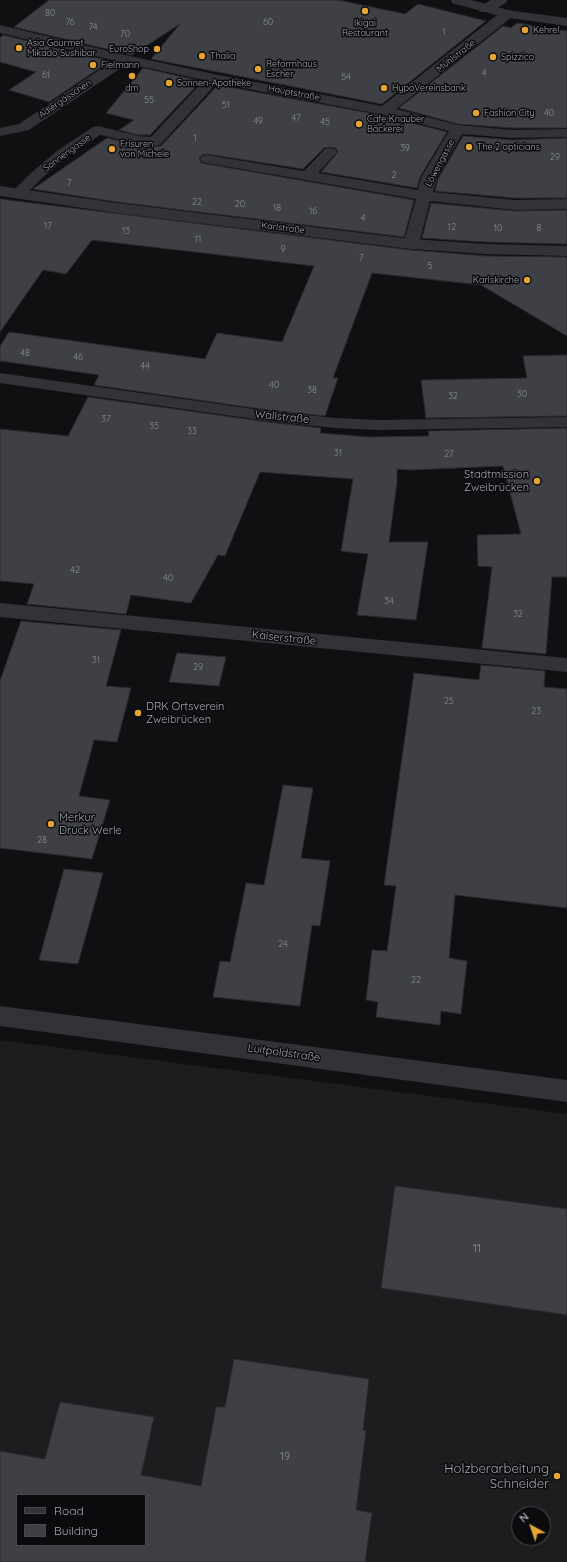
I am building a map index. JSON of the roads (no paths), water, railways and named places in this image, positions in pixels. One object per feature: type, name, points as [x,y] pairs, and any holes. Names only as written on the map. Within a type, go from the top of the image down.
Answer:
[{"type":"street","points":[[457,0],[507,14],[567,22]]},
{"type":"street","points":[[485,9],[501,0]]},
{"type":"street","name":"Mühlstraße","points":[[385,111],[507,14]]},
{"type":"street","name":"Hauptstraße","points":[[0,29],[125,59],[385,111],[458,129],[512,134],[567,133]]},
{"type":"street","name":"Adlergässchen","points":[[2,132],[24,127],[125,59]]},
{"type":"street","name":"Sonnengasse","points":[[18,194],[37,175],[62,154],[98,130],[138,140],[154,142],[214,78]]},
{"type":"street","name":"Löwengasse","points":[[411,244],[429,178],[458,129]]},
{"type":"street","points":[[308,176],[330,152]]},
{"type":"street","points":[[207,159],[308,176],[515,205],[567,204]]},
{"type":"street","name":"Karlstraße","points":[[0,191],[117,208],[411,244],[486,249],[567,251]]},
{"type":"street","name":"Wallstraße","points":[[0,378],[268,416],[336,423],[378,425],[567,422]]},
{"type":"street","name":"Kaiserstraße","points":[[0,610],[567,665]]},
{"type":"street","name":"Luitpoldstraße","points":[[0,1016],[567,1091]]},
{"type":"place","name":"Ikigai Restaurant","points":[[365,11]]},
{"type":"place","name":"Kehrel","points":[[525,30]]},
{"type":"place","name":"Asia Gourmet Mikado Sushibar","points":[[19,48]]},
{"type":"place","name":"EuroShop","points":[[157,49]]},
{"type":"place","name":"Thalia","points":[[202,56]]},
{"type":"place","name":"Spizzico","points":[[493,57]]},
{"type":"place","name":"Fielmann","points":[[93,65]]},
{"type":"place","name":"Reformhaus Escher","points":[[258,69]]},
{"type":"place","name":"dm","points":[[132,76]]},
{"type":"place","name":"Sonnen-Apotheke","points":[[169,83]]},
{"type":"place","name":"HypoVereinsbank","points":[[384,88]]},
{"type":"place","name":"Fashion City","points":[[476,113]]},
{"type":"place","name":"Cafe Knauber Bäckerei","points":[[359,124]]},
{"type":"place","name":"The 2 opticians","points":[[469,147]]},
{"type":"place","name":"Frisuren von Michele","points":[[112,149]]},
{"type":"place","name":"Karlskirche","points":[[527,280]]},
{"type":"place","name":"Stadtmission Zweibrücken","points":[[537,481]]},
{"type":"place","name":"DRK Ortsverein Zweibrücken","points":[[138,713]]},
{"type":"place","name":"Merkur Druck Werle","points":[[51,824]]},
{"type":"place","name":"Holzberarbeitung Schneider","points":[[557,1476]]}]
